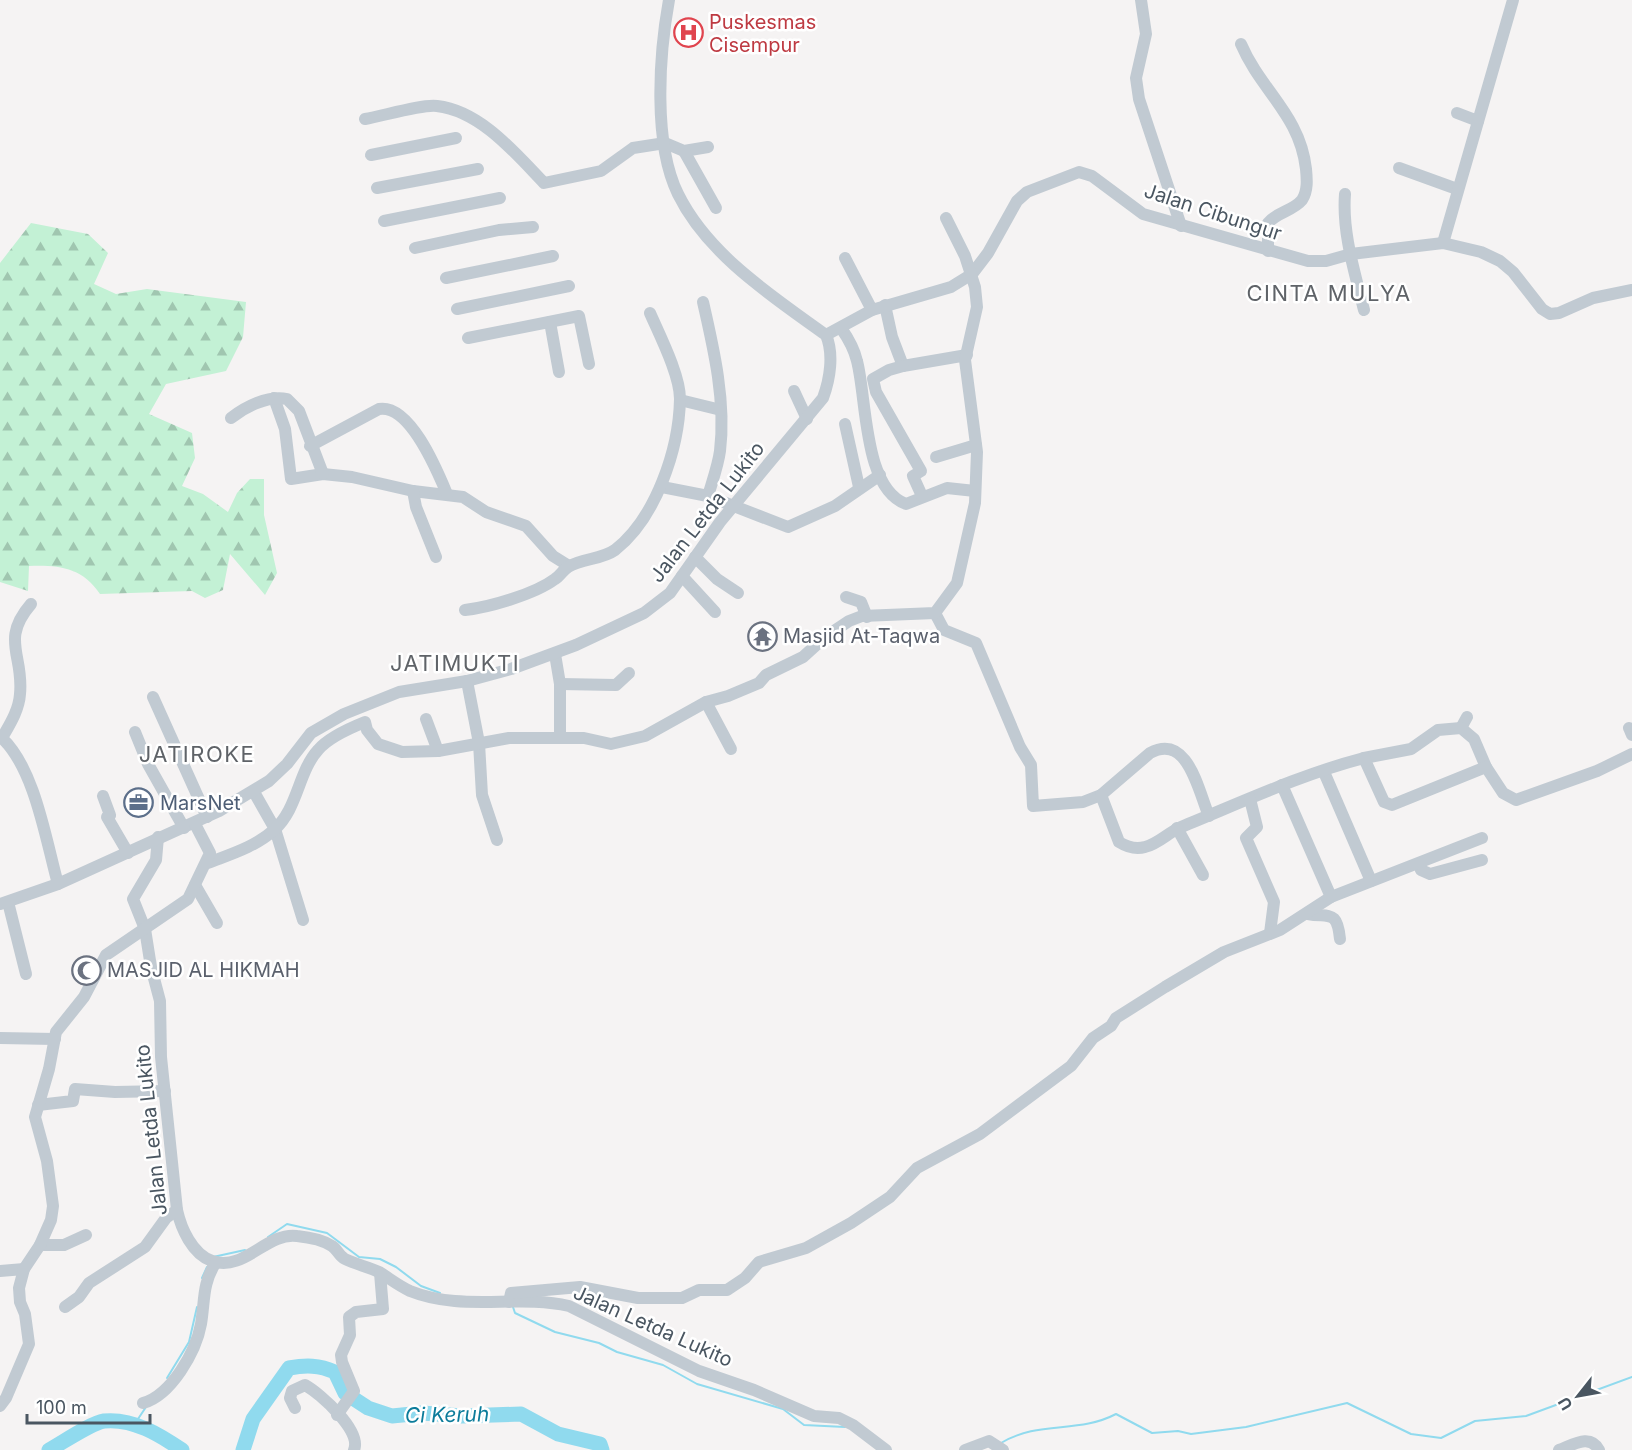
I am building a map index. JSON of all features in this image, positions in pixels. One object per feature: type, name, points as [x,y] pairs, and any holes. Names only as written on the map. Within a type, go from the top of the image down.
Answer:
[{"type":"street","points":[[669,0],[660,82],[669,169],[678,193],[693,219],[741,272],[825,335]]},
{"type":"street","points":[[1141,0],[1146,34],[1136,78],[1140,99],[1180,226]]},
{"type":"street","points":[[1513,0],[1443,243],[1481,252],[1500,261],[1513,272],[1542,309],[1550,314],[1593,298],[1632,290]]},
{"type":"street","points":[[1241,44],[1250,65],[1298,132],[1304,148],[1306,189],[1296,206],[1268,223],[1268,251]]},
{"type":"street","points":[[365,119],[436,106],[457,112],[489,130],[544,183],[601,171],[633,148],[665,144],[684,150],[708,147]]},
{"type":"street","points":[[1457,113],[1478,121]]},
{"type":"street","points":[[371,155],[456,138]]},
{"type":"street","points":[[684,150],[716,208]]},
{"type":"street","points":[[1399,168],[1457,189]]},
{"type":"street","points":[[377,188],[478,169]]},
{"type":"street","name":"Jalan Cibungur","points":[[825,335],[872,310],[951,287],[972,274],[988,253],[1017,201],[1027,192],[1070,173],[1079,172],[1092,176],[1143,214],[1268,251],[1317,261],[1351,254],[1443,243]]},
{"type":"street","points":[[1345,194],[1344,207],[1351,254],[1364,310]]},
{"type":"street","points":[[384,221],[500,198]]},
{"type":"street","points":[[935,613],[957,583],[975,502],[976,445],[965,360],[977,307],[972,274],[946,218]]},
{"type":"street","points":[[516,230],[500,236],[438,247],[415,248],[500,230],[533,227]]},
{"type":"street","points":[[446,278],[553,256]]},
{"type":"street","points":[[845,258],[872,310]]},
{"type":"street","points":[[457,309],[569,286]]},
{"type":"street","points":[[703,302],[712,338],[721,410],[720,452],[708,496]]},
{"type":"street","points":[[885,305],[892,337],[903,366]]},
{"type":"street","points":[[465,610],[540,588],[556,579],[569,566],[596,560],[615,550],[627,537],[662,487],[671,460],[680,400],[670,360],[650,314]]},
{"type":"street","points":[[468,338],[579,316],[589,364]]},
{"type":"street","points":[[550,322],[560,372]]},
{"type":"street","points":[[841,328],[852,346],[857,361],[870,448],[880,475],[895,500],[906,504],[948,488],[975,491]]},
{"type":"street","name":"Jalan Letda Lukito","points":[[4,903],[58,884],[128,853],[158,837],[195,823],[254,792],[287,764],[311,733],[330,720],[399,692],[467,681],[555,654],[644,613],[670,593],[732,506],[823,398],[829,382],[829,343],[825,335]]},
{"type":"street","points":[[922,496],[913,476],[921,471],[876,392],[873,379],[889,370],[903,366],[967,355]]},
{"type":"street","points":[[794,391],[807,419]]},
{"type":"street","points":[[274,398],[285,429],[291,479],[323,474],[352,477],[413,490],[462,497],[486,512],[526,526],[553,556],[569,566]]},
{"type":"street","points":[[231,418],[243,408],[274,398],[287,399],[294,404],[303,421],[310,446],[323,474]]},
{"type":"street","points":[[680,400],[721,410]]},
{"type":"street","points":[[310,446],[379,410],[389,409],[398,413],[413,429],[447,494]]},
{"type":"street","points":[[845,424],[859,487]]},
{"type":"street","points":[[936,457],[976,445]]},
{"type":"street","points":[[662,487],[708,496],[788,527],[835,506],[859,487],[880,475]]},
{"type":"street","points":[[413,490],[416,507],[436,557]]},
{"type":"street","points":[[695,557],[717,579],[738,593]]},
{"type":"street","points":[[682,576],[716,612]]},
{"type":"street","points":[[846,597],[861,602],[867,617]]},
{"type":"street","points":[[31,604],[17,623],[14,648],[21,692],[18,706],[1,738],[13,748],[27,776],[58,884]]},
{"type":"street","points":[[357,709],[367,730],[378,744],[402,753],[438,751],[509,738],[584,738],[611,744],[645,736],[706,702],[759,683],[766,675],[849,621],[867,617],[935,613]]},
{"type":"street","points":[[935,613],[944,630],[976,643],[1020,747],[1031,765],[1034,806],[1083,802],[1101,795],[1159,748],[1173,749],[1185,757],[1209,816]]},
{"type":"street","points":[[555,654],[560,684],[560,738]]},
{"type":"street","points":[[560,684],[616,685],[629,673]]},
{"type":"street","points":[[467,681],[478,743],[482,795],[496,840]]},
{"type":"street","points":[[0,1406],[6,1398],[29,1344],[26,1314],[20,1302],[19,1288],[24,1269],[40,1245],[51,1220],[53,1206],[46,1154],[35,1117],[49,1069],[54,1040],[62,1022],[84,997],[106,955],[188,899],[208,863],[210,853],[195,823],[153,697]]},
{"type":"street","points":[[706,702],[731,749]]},
{"type":"street","points":[[426,719],[438,751]]},
{"type":"street","points":[[208,863],[248,847],[275,829],[292,806],[316,752],[326,743],[365,722]]},
{"type":"street","points":[[1101,795],[1114,834],[1119,842],[1136,849],[1148,847],[1178,828],[1282,785],[1324,772],[1335,765],[1411,749],[1438,730],[1464,722],[1486,767],[1503,793],[1516,800],[1597,771],[1632,754]]},
{"type":"street","points":[[135,732],[148,764],[195,823]]},
{"type":"street","points":[[1364,758],[1384,802],[1392,805],[1486,767]]},
{"type":"street","points":[[1324,772],[1371,881]]},
{"type":"street","points":[[1282,785],[1330,897]]},
{"type":"street","points":[[254,792],[275,829],[303,920]]},
{"type":"street","points":[[103,796],[110,815],[107,817],[128,853]]},
{"type":"street","points":[[1250,799],[1257,827],[1246,838],[1274,903],[1270,933]]},
{"type":"street","points":[[1178,828],[1203,875]]},
{"type":"street","name":"Jalan Letda Lukito","points":[[158,837],[156,860],[132,899],[145,929],[151,968],[160,1001],[165,1091],[177,1210],[181,1227],[194,1246],[213,1261],[238,1260],[251,1255],[275,1238],[294,1235],[325,1242],[345,1259],[380,1273],[410,1291],[450,1301],[511,1300],[569,1306],[699,1371],[754,1390],[814,1416],[839,1418],[854,1425],[886,1450]]},
{"type":"street","points":[[511,1300],[580,1287],[638,1298],[682,1298],[699,1290],[727,1290],[745,1278],[759,1262],[806,1248],[851,1223],[890,1197],[908,1176],[927,1161],[980,1134],[1071,1066],[1093,1038],[1132,1007],[1224,952],[1308,914],[1330,897],[1482,838]]},
{"type":"street","points":[[1419,864],[1425,873],[1430,874],[1482,860]]},
{"type":"street","points":[[195,885],[217,923]]},
{"type":"street","points":[[4,903],[26,974]]},
{"type":"street","points":[[1308,914],[1327,914],[1333,918],[1341,939]]},
{"type":"street","points":[[0,1038],[54,1040]]},
{"type":"street","points":[[38,1105],[73,1101],[75,1089],[115,1092],[165,1091]]},
{"type":"street","points":[[64,1307],[79,1297],[89,1283],[150,1243],[166,1218],[177,1210]]},
{"type":"street","points":[[40,1245],[64,1245],[86,1235]]},
{"type":"street","points":[[148,1402],[167,1389],[182,1367],[196,1337],[201,1325],[202,1295],[213,1261]]},
{"type":"street","points":[[0,1271],[24,1269]]},
{"type":"street","points":[[337,1415],[354,1391],[341,1355],[350,1335],[349,1317],[356,1312],[383,1309],[380,1273]]},
{"type":"street","points":[[295,1408],[290,1398],[292,1391],[305,1385],[317,1392],[354,1433],[354,1450]]},
{"type":"street","points":[[1559,1450],[1587,1440],[1594,1443],[1599,1450]]},
{"type":"street","points":[[964,1450],[983,1442],[999,1447]]},
{"type":"green space","points":[[31,223],[88,234],[108,253],[94,284],[116,294],[147,289],[246,302],[243,337],[226,371],[166,384],[149,414],[192,433],[195,458],[182,486],[203,494],[228,512],[237,493],[250,479],[264,479],[264,515],[277,573],[265,595],[230,554],[223,590],[205,598],[192,591],[100,594],[93,585],[77,573],[50,566],[29,566],[28,591],[0,582],[0,263]]},
{"type":"waterway","points":[[268,1237],[287,1224],[327,1233],[359,1257],[380,1259],[396,1267],[421,1286],[440,1293]]},
{"type":"waterway","points":[[213,1257],[245,1250]]},
{"type":"waterway","points":[[202,1278],[207,1267]]},
{"type":"waterway","points":[[167,1378],[189,1342],[197,1307]]},
{"type":"waterway","points":[[513,1307],[515,1313],[555,1332],[599,1343],[617,1352],[663,1365],[697,1384],[783,1409],[804,1425],[845,1427]]},
{"type":"waterway","name":"Ci Keruh","points":[[243,1450],[253,1419],[289,1368],[307,1366],[335,1372],[345,1393],[368,1408],[392,1416],[422,1413],[462,1416],[521,1414],[558,1434],[600,1444],[602,1450]]},
{"type":"waterway","points":[[1001,1443],[1030,1432],[1087,1424],[1116,1414],[1152,1433],[1178,1431],[1191,1434],[1246,1427],[1347,1403],[1411,1434],[1441,1438],[1475,1421],[1526,1416],[1632,1377]]},
{"type":"waterway","points":[[134,1425],[146,1407]]},
{"type":"waterway","name":"Ci Keruh","points":[[49,1450],[92,1425],[104,1421],[136,1425],[182,1450]]},
{"type":"place","name":"Puskesmas Cisempur","points":[[688,33]]},
{"type":"place","name":"Masjid At-Taqwa","points":[[762,636]]},
{"type":"place","name":"MarsNet","points":[[139,803]]},
{"type":"place","name":"MASJID AL HIKMAH","points":[[86,970]]},
{"type":"district","name":"CINTA MULYA","points":[[1329,293]]},
{"type":"district","name":"JATIMUKTI","points":[[455,663]]},
{"type":"district","name":"JATIROKE","points":[[197,754]]}]
